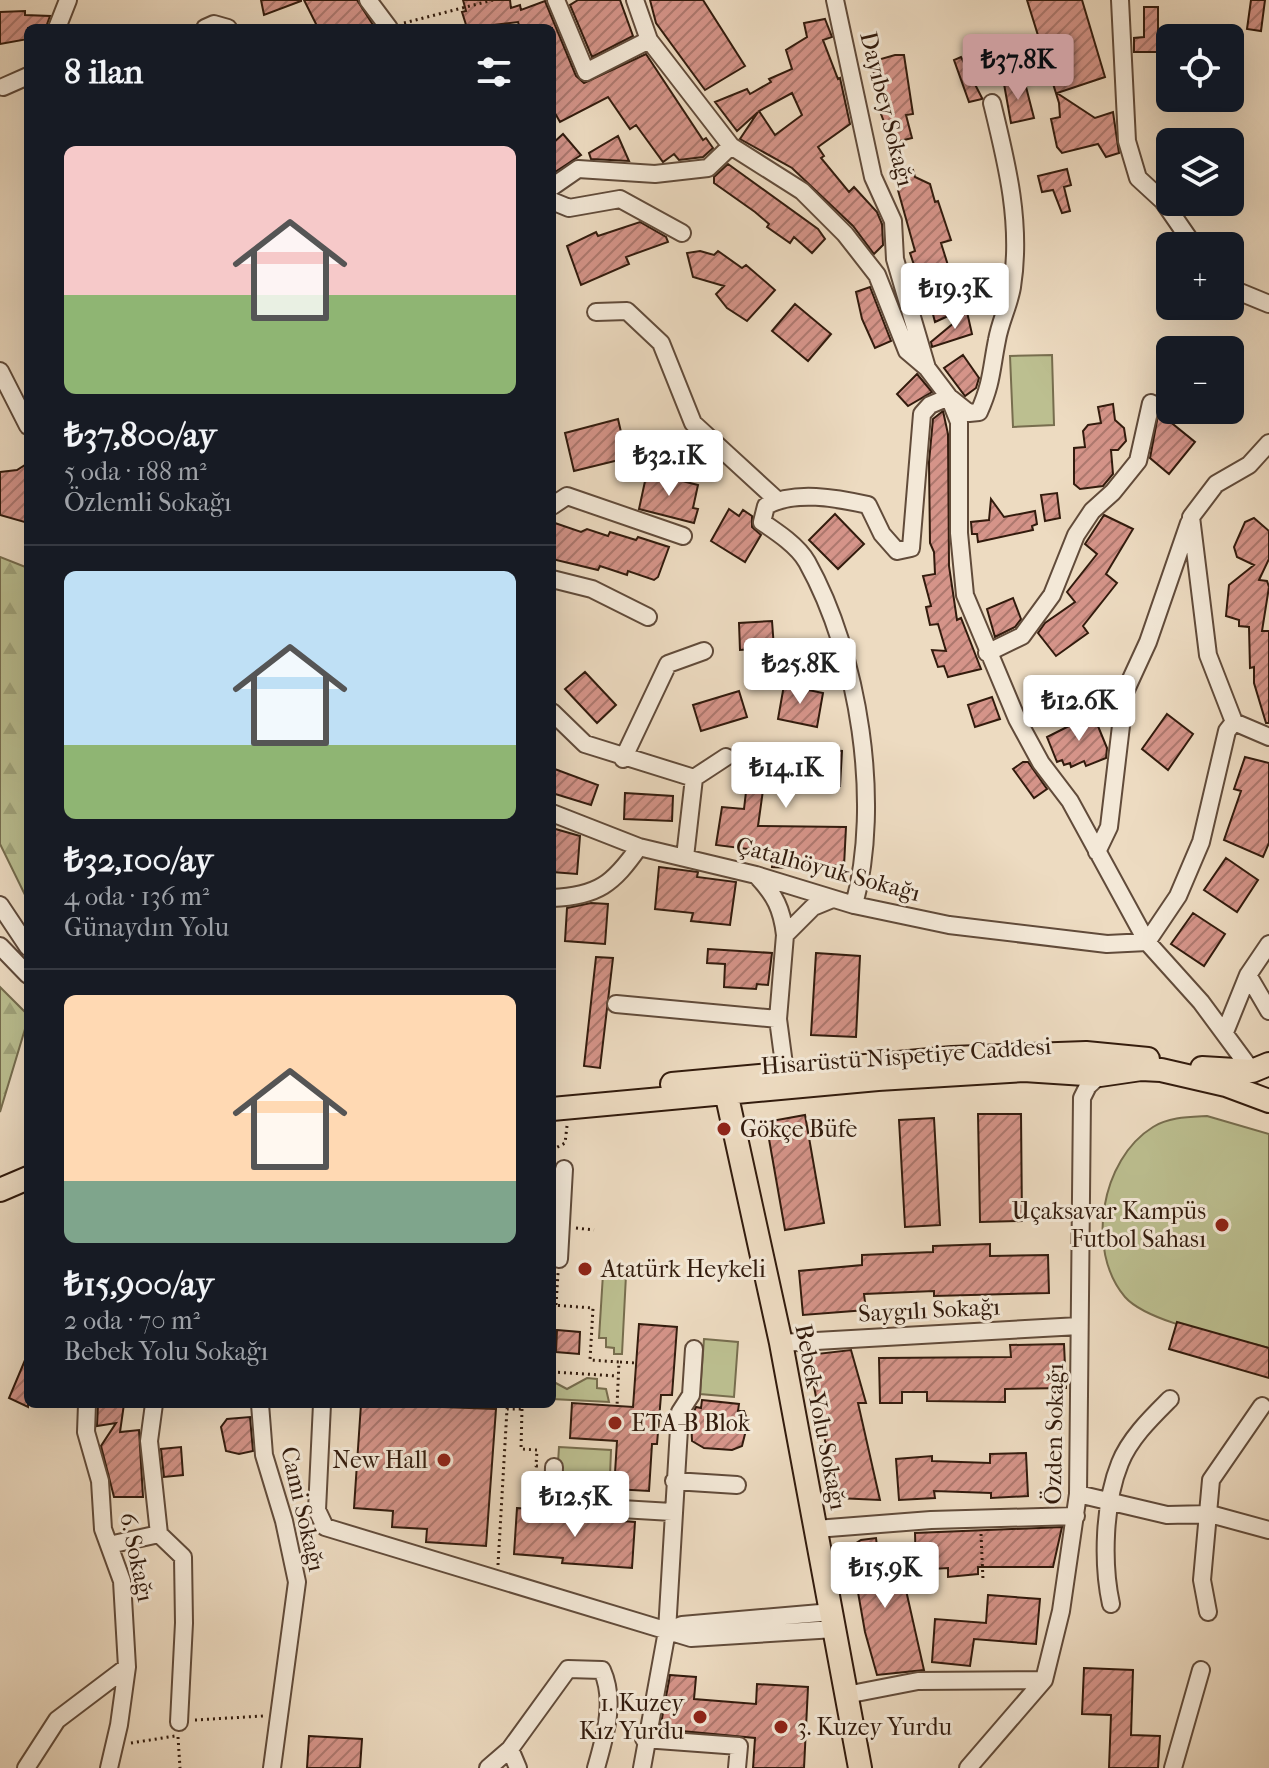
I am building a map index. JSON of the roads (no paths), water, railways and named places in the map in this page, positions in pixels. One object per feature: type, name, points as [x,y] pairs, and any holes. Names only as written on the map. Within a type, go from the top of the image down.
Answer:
[{"type":"main road","points":[[724,1086],[785,1072],[952,1058],[1086,1053],[1161,1060],[1217,1070],[1260,1067],[1264,1100]]},
{"type":"main road","name":"Hisarüstü Nispetiye Caddesi","points":[[557,1104],[724,1086],[1024,1070],[1100,1075],[1131,1070],[1161,1070],[1226,1085],[1264,1100]]},
{"type":"main road","name":"Bebek Yolu Sokağı","points":[[724,1086],[781,1343],[860,1768]]},
{"type":"street","points":[[59,24],[68,0]]},
{"type":"street","points":[[368,0],[385,24]]},
{"type":"street","points":[[556,0],[586,72],[649,40]]},
{"type":"street","points":[[635,0],[649,40],[731,146],[802,191],[845,234],[877,275],[907,351],[927,368],[949,397],[969,413],[979,412],[992,384],[997,339],[1012,289],[1016,236],[1010,179],[992,103]]},
{"type":"street","name":"Dayıbey Sokağı","points":[[835,0],[873,177],[893,221],[895,259],[927,368]]},
{"type":"street","points":[[1120,0],[1127,141],[1138,178],[1163,201],[1184,232]]},
{"type":"street","points":[[3,87],[24,78]]},
{"type":"street","points":[[556,184],[578,169],[655,174],[708,168],[731,146]]},
{"type":"street","points":[[556,203],[569,208],[620,199],[682,233]]},
{"type":"street","points":[[1244,294],[1269,304]]},
{"type":"street","points":[[596,312],[627,311],[661,343],[693,423],[777,500]]},
{"type":"street","points":[[0,371],[24,418]]},
{"type":"street","points":[[854,905],[864,868],[864,782],[852,680],[834,624],[806,559],[762,522],[766,506],[777,500],[840,499],[868,505],[882,534],[897,551],[911,548],[922,414],[930,405],[949,397]]},
{"type":"street","points":[[949,397],[959,422],[959,533],[965,595],[1017,719],[1041,763],[1070,801],[1147,942],[1225,1032],[1260,1067]]},
{"type":"street","points":[[987,653],[1022,636],[1052,595],[1076,535],[1138,461],[1141,432],[1151,403]]},
{"type":"street","points":[[1097,852],[1109,827],[1125,692],[1148,642],[1191,517],[1216,484],[1249,465],[1269,443]]},
{"type":"street","points":[[556,503],[567,496],[683,536]]},
{"type":"street","points":[[1191,517],[1208,655],[1234,722],[1269,737]]},
{"type":"street","points":[[556,580],[592,589],[648,617]]},
{"type":"street","points":[[623,759],[668,664],[704,651]]},
{"type":"street","points":[[556,716],[585,744],[623,759],[694,778],[726,757]]},
{"type":"street","points":[[1147,942],[1178,896],[1201,842],[1227,731],[1234,722]]},
{"type":"street","points":[[685,857],[694,778]]},
{"type":"street","name":"Çatalhöyuk Sokağı","points":[[556,815],[639,847],[756,875],[830,900],[965,927],[1107,944],[1147,942]]},
{"type":"street","points":[[556,898],[594,893],[619,876],[639,847]]},
{"type":"street","points":[[756,875],[772,891],[782,911],[785,935],[778,1019],[785,1072]]},
{"type":"street","points":[[785,935],[813,907],[830,900]]},
{"type":"street","points":[[0,905],[24,941]]},
{"type":"street","points":[[1225,1032],[1248,975],[1269,944]]},
{"type":"street","points":[[0,946],[24,971]]},
{"type":"street","points":[[1248,975],[1269,1011]]},
{"type":"street","points":[[616,1004],[778,1019]]},
{"type":"street","name":"Özden Sokağı","points":[[968,1768],[1044,1680],[1061,1611],[1078,1494],[1082,1098],[1088,1086],[1100,1075]]},
{"type":"street","points":[[559,1265],[564,1169]]},
{"type":"street","name":"Saygılı Sokağı","points":[[781,1343],[1079,1326]]},
{"type":"street","points":[[642,1768],[644,1739],[667,1631],[680,1412],[691,1395],[694,1349]]},
{"type":"street","points":[[1111,1604],[1103,1569],[1120,1462],[1145,1425],[1170,1399]]},
{"type":"street","points":[[1208,1612],[1202,1580],[1211,1480],[1262,1406]]},
{"type":"street","name":"6. Sokağı","points":[[87,1408],[86,1432],[100,1481],[103,1529],[122,1581],[127,1667],[109,1768]]},
{"type":"street","points":[[153,1408],[149,1441],[159,1534],[183,1557],[184,1623],[179,1729]]},
{"type":"street","name":"Cami Sokağı","points":[[260,1408],[264,1455],[284,1521],[297,1582],[272,1768]]},
{"type":"street","points":[[322,1408],[317,1510],[325,1527],[667,1631],[682,1625],[833,1621]]},
{"type":"street","points":[[554,1467],[553,1505],[672,1512]]},
{"type":"street","points":[[674,1481],[737,1485]]},
{"type":"street","points":[[1078,1494],[1167,1515],[1210,1514],[1269,1530]]},
{"type":"street","points":[[816,1529],[981,1518],[1076,1516]]},
{"type":"street","points":[[109,1545],[159,1534]]},
{"type":"street","points":[[26,1768],[57,1720],[127,1667]]},
{"type":"street","points":[[488,1768],[510,1749],[568,1669],[602,1670],[610,1688],[606,1732],[596,1768]]},
{"type":"street","points":[[1173,1768],[1201,1670]]},
{"type":"street","points":[[846,1695],[918,1681],[1044,1680]]},
{"type":"street","points":[[119,1725],[122,1768]]},
{"type":"street","points":[[644,1739],[739,1746],[737,1768]]},
{"type":"street","points":[[510,1749],[518,1768]]},
{"type":"place","name":"Gökçe Büfe","points":[[724,1129]]},
{"type":"place","name":"Uçaksavar Kampüs Futbol Sahası","points":[[1222,1225]]},
{"type":"place","name":"Atatürk Heykeli","points":[[585,1269]]},
{"type":"place","name":"ETA-B Blok","points":[[615,1423]]},
{"type":"place","name":"New Hall","points":[[444,1460]]},
{"type":"place","name":"1. Kuzey Kız Yurdu","points":[[700,1717]]},
{"type":"place","name":"3. Kuzey Yurdu","points":[[781,1727]]}]
